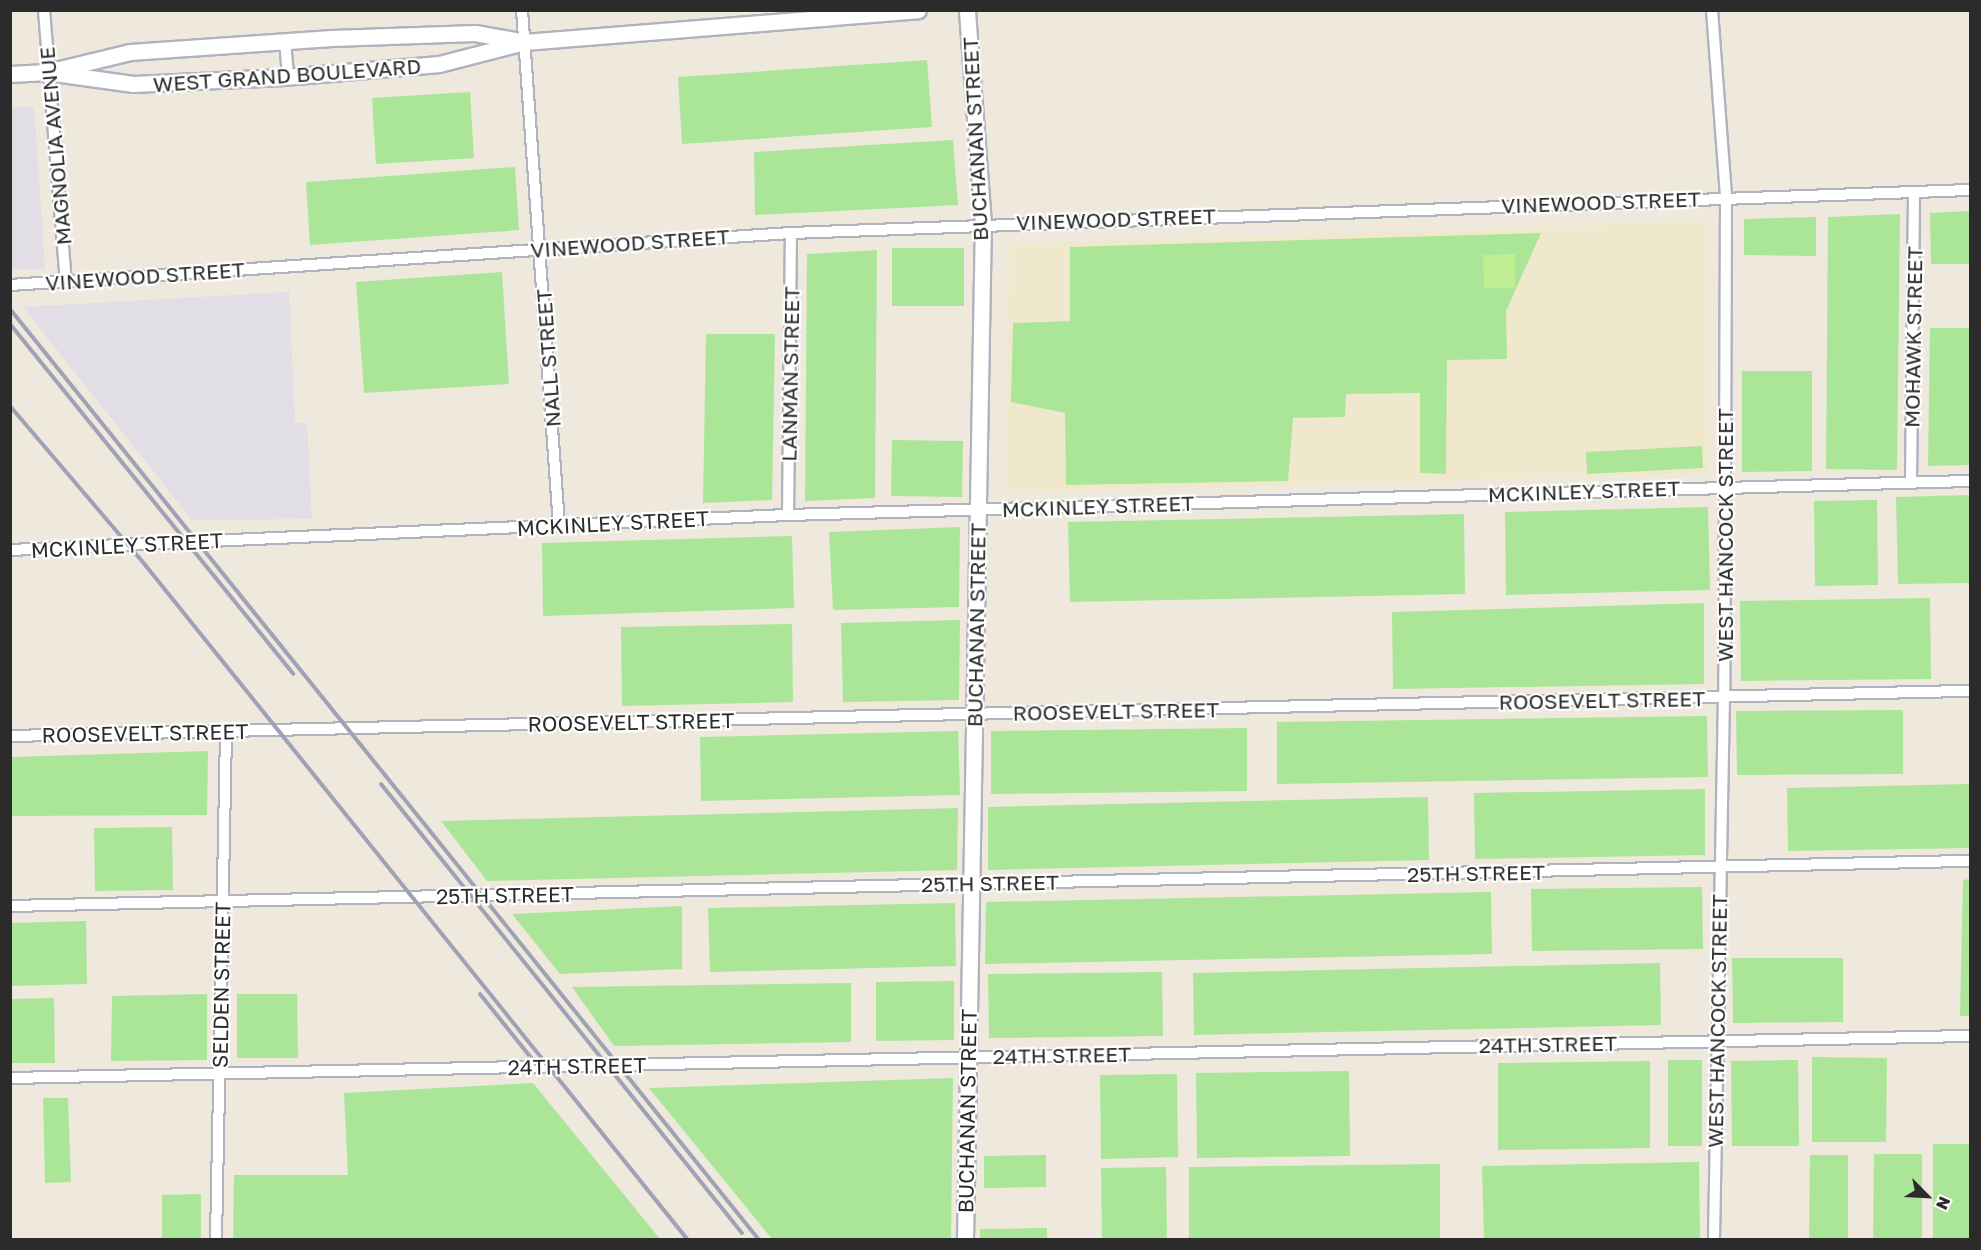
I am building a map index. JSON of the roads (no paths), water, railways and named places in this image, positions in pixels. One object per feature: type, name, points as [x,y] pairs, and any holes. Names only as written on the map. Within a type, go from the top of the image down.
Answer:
[{"type":"main road","name":"WEST GRAND BOULEVARD","points":[[47,72],[133,84],[288,76],[439,64],[524,42],[918,10]]},
{"type":"main road","name":"BUCHANAN STREET","points":[[965,1239],[983,224],[967,10]]},
{"type":"main road","name":"WEST GRAND BOULEVARD","points":[[10,74],[47,72],[130,52],[285,41],[475,33],[524,42]]},
{"type":"street","name":"MAGNOLIA AVENUE","points":[[44,10],[47,72],[66,282]]},
{"type":"street","name":"NALL STREET","points":[[522,10],[559,525]]},
{"type":"street","name":"WEST HANCOCK STREET","points":[[1712,10],[1726,198],[1724,697],[1714,1239]]},
{"type":"street","points":[[285,41],[288,76]]},
{"type":"street","name":"VINEWOOD STREET","points":[[10,285],[791,233],[983,224],[1971,190]]},
{"type":"street","name":"MOHAWK STREET","points":[[1911,482],[1914,192]]},
{"type":"street","name":"LANMAN STREET","points":[[788,515],[791,233]]},
{"type":"street","name":"MCKINLEY STREET","points":[[10,550],[788,515],[1971,481]]},
{"type":"street","name":"ROOSEVELT STREET","points":[[10,736],[1971,691]]},
{"type":"street","name":"SELDEN STREET","points":[[216,1239],[226,731]]},
{"type":"street","name":"25TH STREET","points":[[10,906],[1971,861]]},
{"type":"street","name":"24TH STREET","points":[[10,1078],[1971,1036]]},
{"type":"railway","points":[[10,309],[759,1240]]},
{"type":"railway","points":[[10,324],[293,674]]},
{"type":"railway","points":[[10,406],[146,566],[688,1240]]},
{"type":"railway","points":[[381,784],[742,1233]]},
{"type":"railway","points":[[480,994],[536,1064]]}]
